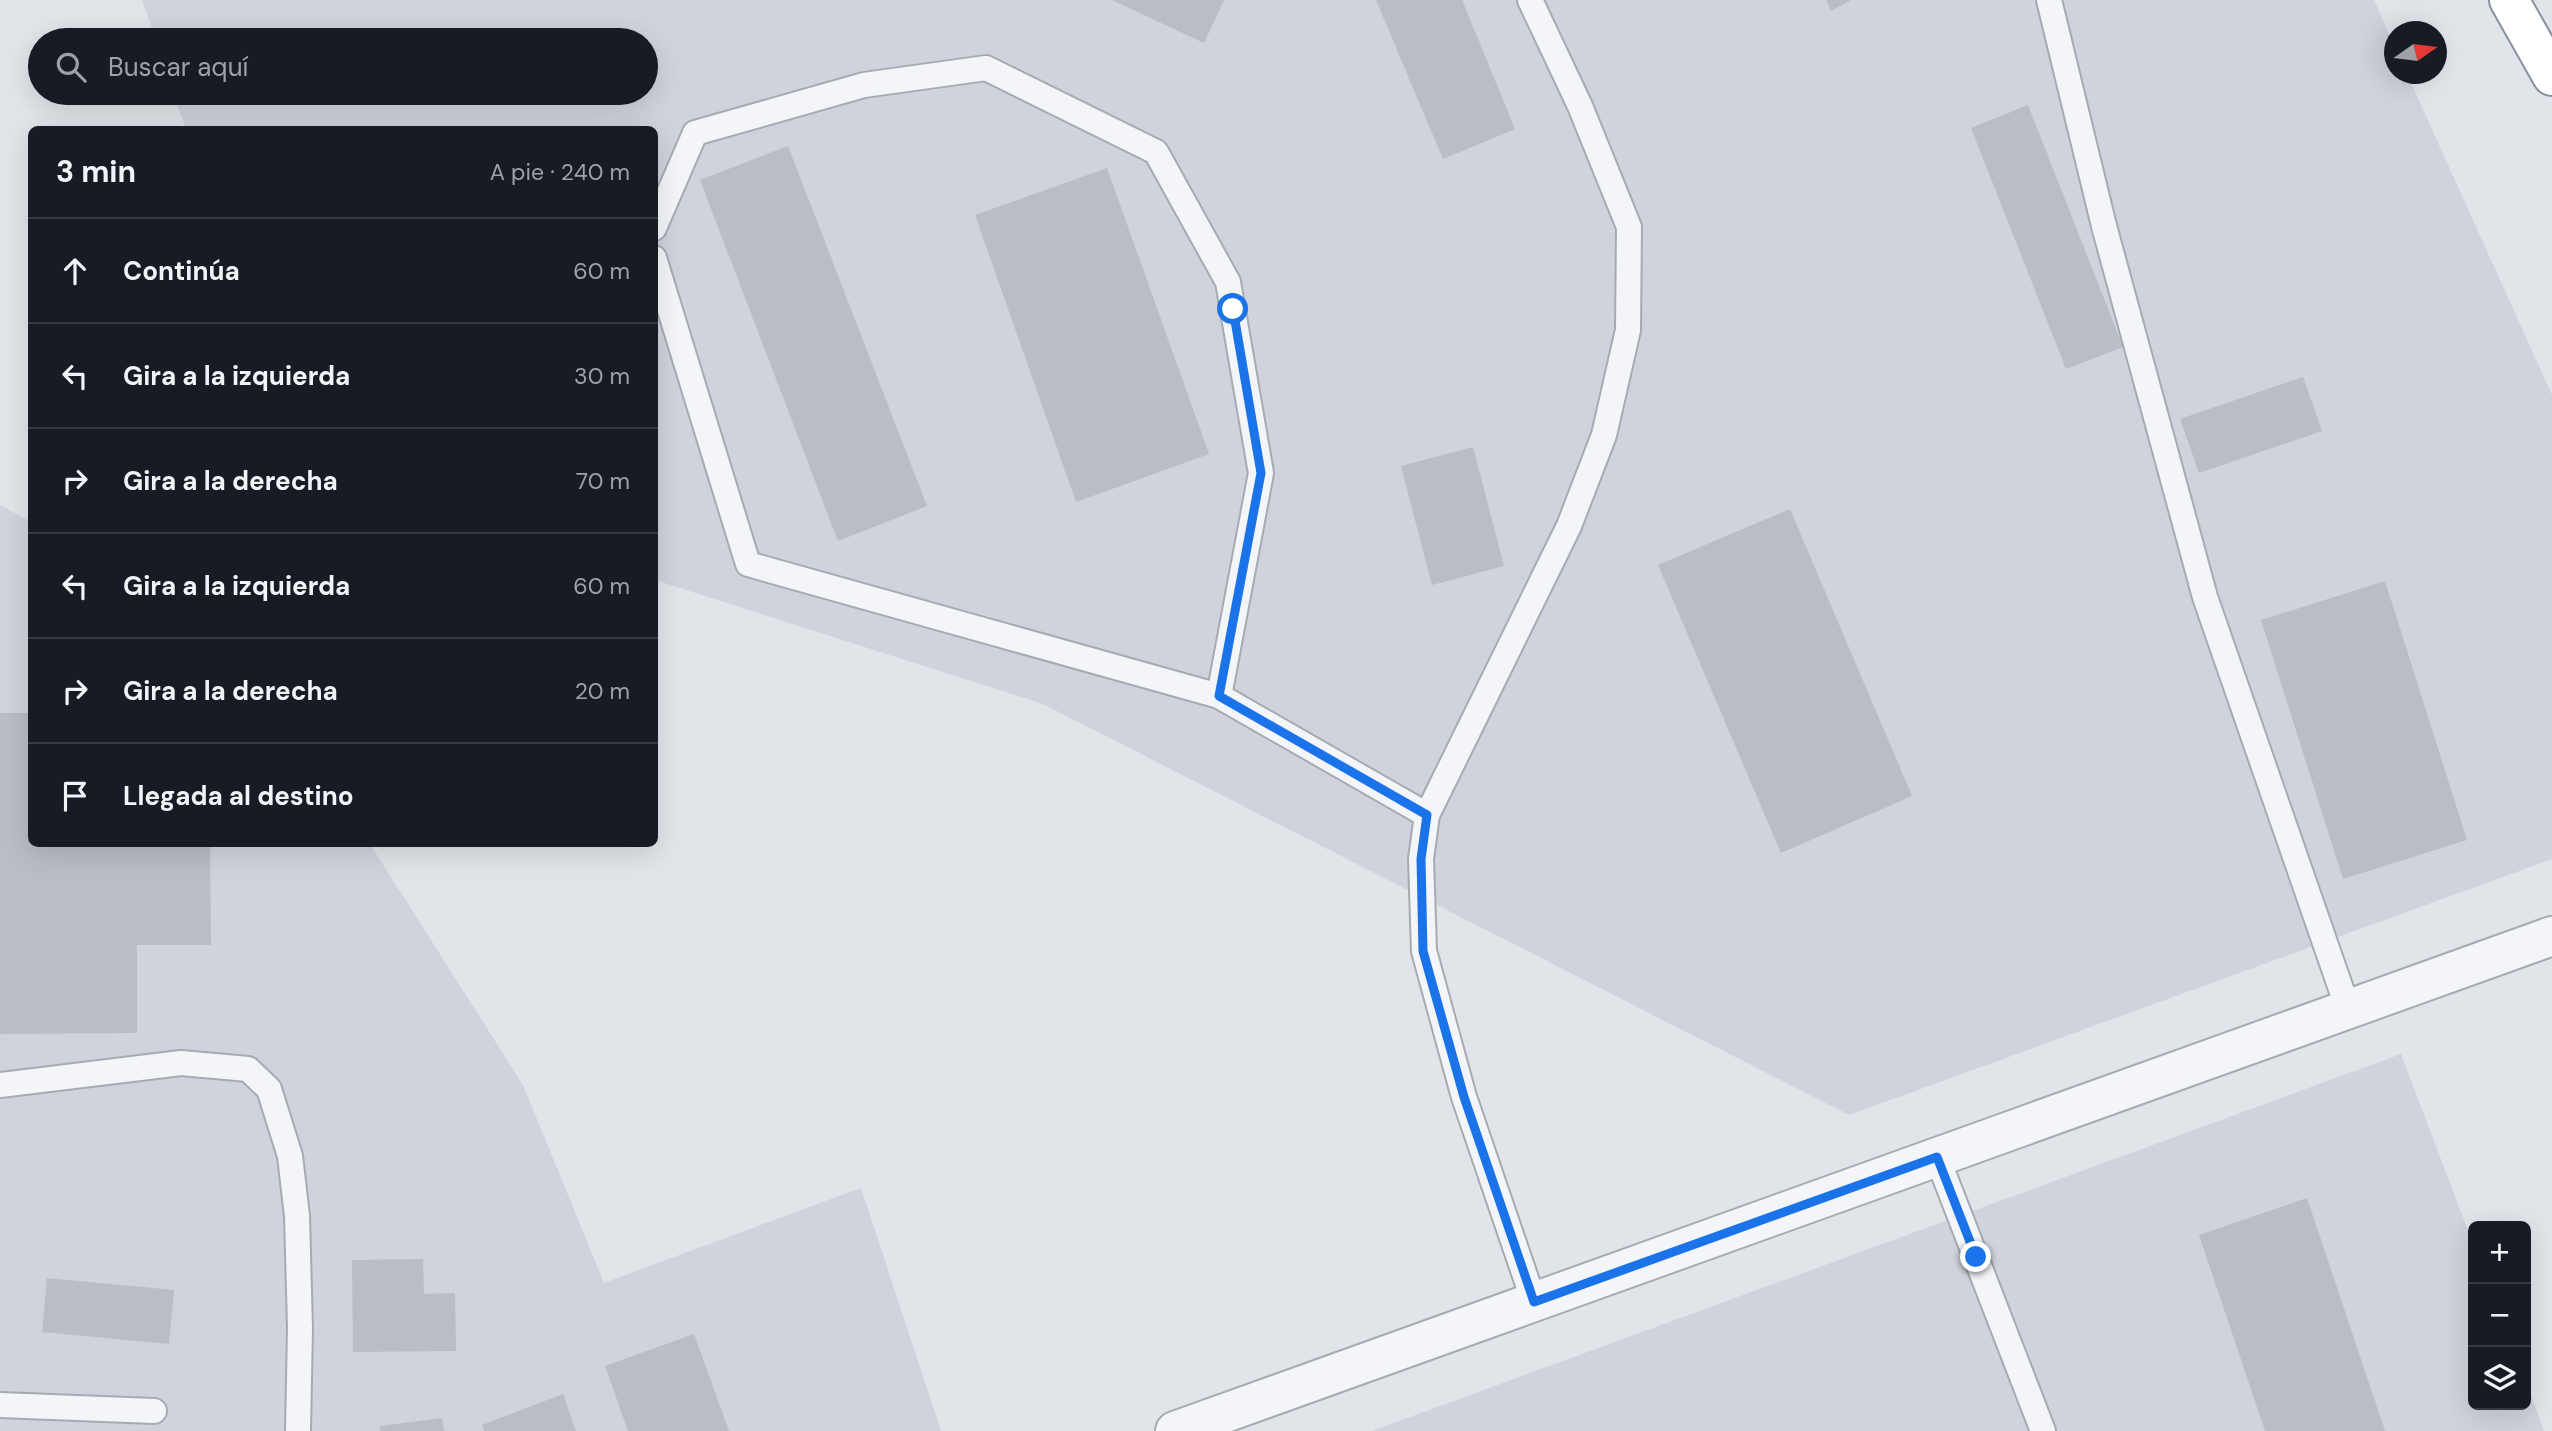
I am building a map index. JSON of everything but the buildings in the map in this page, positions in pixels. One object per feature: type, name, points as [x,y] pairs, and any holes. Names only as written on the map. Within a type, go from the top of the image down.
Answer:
[{"type":"highway","points":[[2509,0],[2552,76]]},
{"type":"street","points":[[1175,1431],[2552,936]]},
{"type":"lane","points":[[1530,0],[1580,106],[1629,227],[1628,330],[1604,435],[1569,527],[1427,815],[1421,859],[1423,951],[1464,1097],[1534,1302]]},
{"type":"lane","points":[[2049,0],[2104,226],[2205,597],[2348,1009]]},
{"type":"lane","points":[[658,219],[695,134],[864,85],[986,68],[1156,152],[1228,282],[1261,473],[1219,696]]},
{"type":"lane","points":[[658,271],[748,564],[1219,696],[1427,815]]},
{"type":"lane","points":[[0,1085],[181,1063],[248,1069],[269,1088],[290,1156],[297,1216],[300,1328],[298,1431]]},
{"type":"lane","points":[[1937,1157],[2043,1431]]},
{"type":"lane","points":[[0,1405],[154,1411]]},
{"type":"shaded area","points":[[142,0],[2374,0],[2384,22],[2384,84],[2412,84],[2552,395],[2552,859],[1849,1115],[1043,704],[658,581],[658,126],[185,126],[177,105],[658,105],[658,28],[152,28]]},
{"type":"shaded area","points":[[0,505],[28,520],[28,847],[372,847],[523,1085],[604,1283],[861,1188],[941,1431],[0,1431]]},
{"type":"shaded area","points":[[2401,1054],[2468,1231],[2468,1410],[2531,1410],[2531,1396],[2544,1431],[1372,1431]]},
{"type":"route","points":[[1233,309],[1261,473],[1219,696],[1427,815],[1421,859],[1423,951],[1464,1097],[1534,1302],[1937,1157],[1976,1257]]}]
